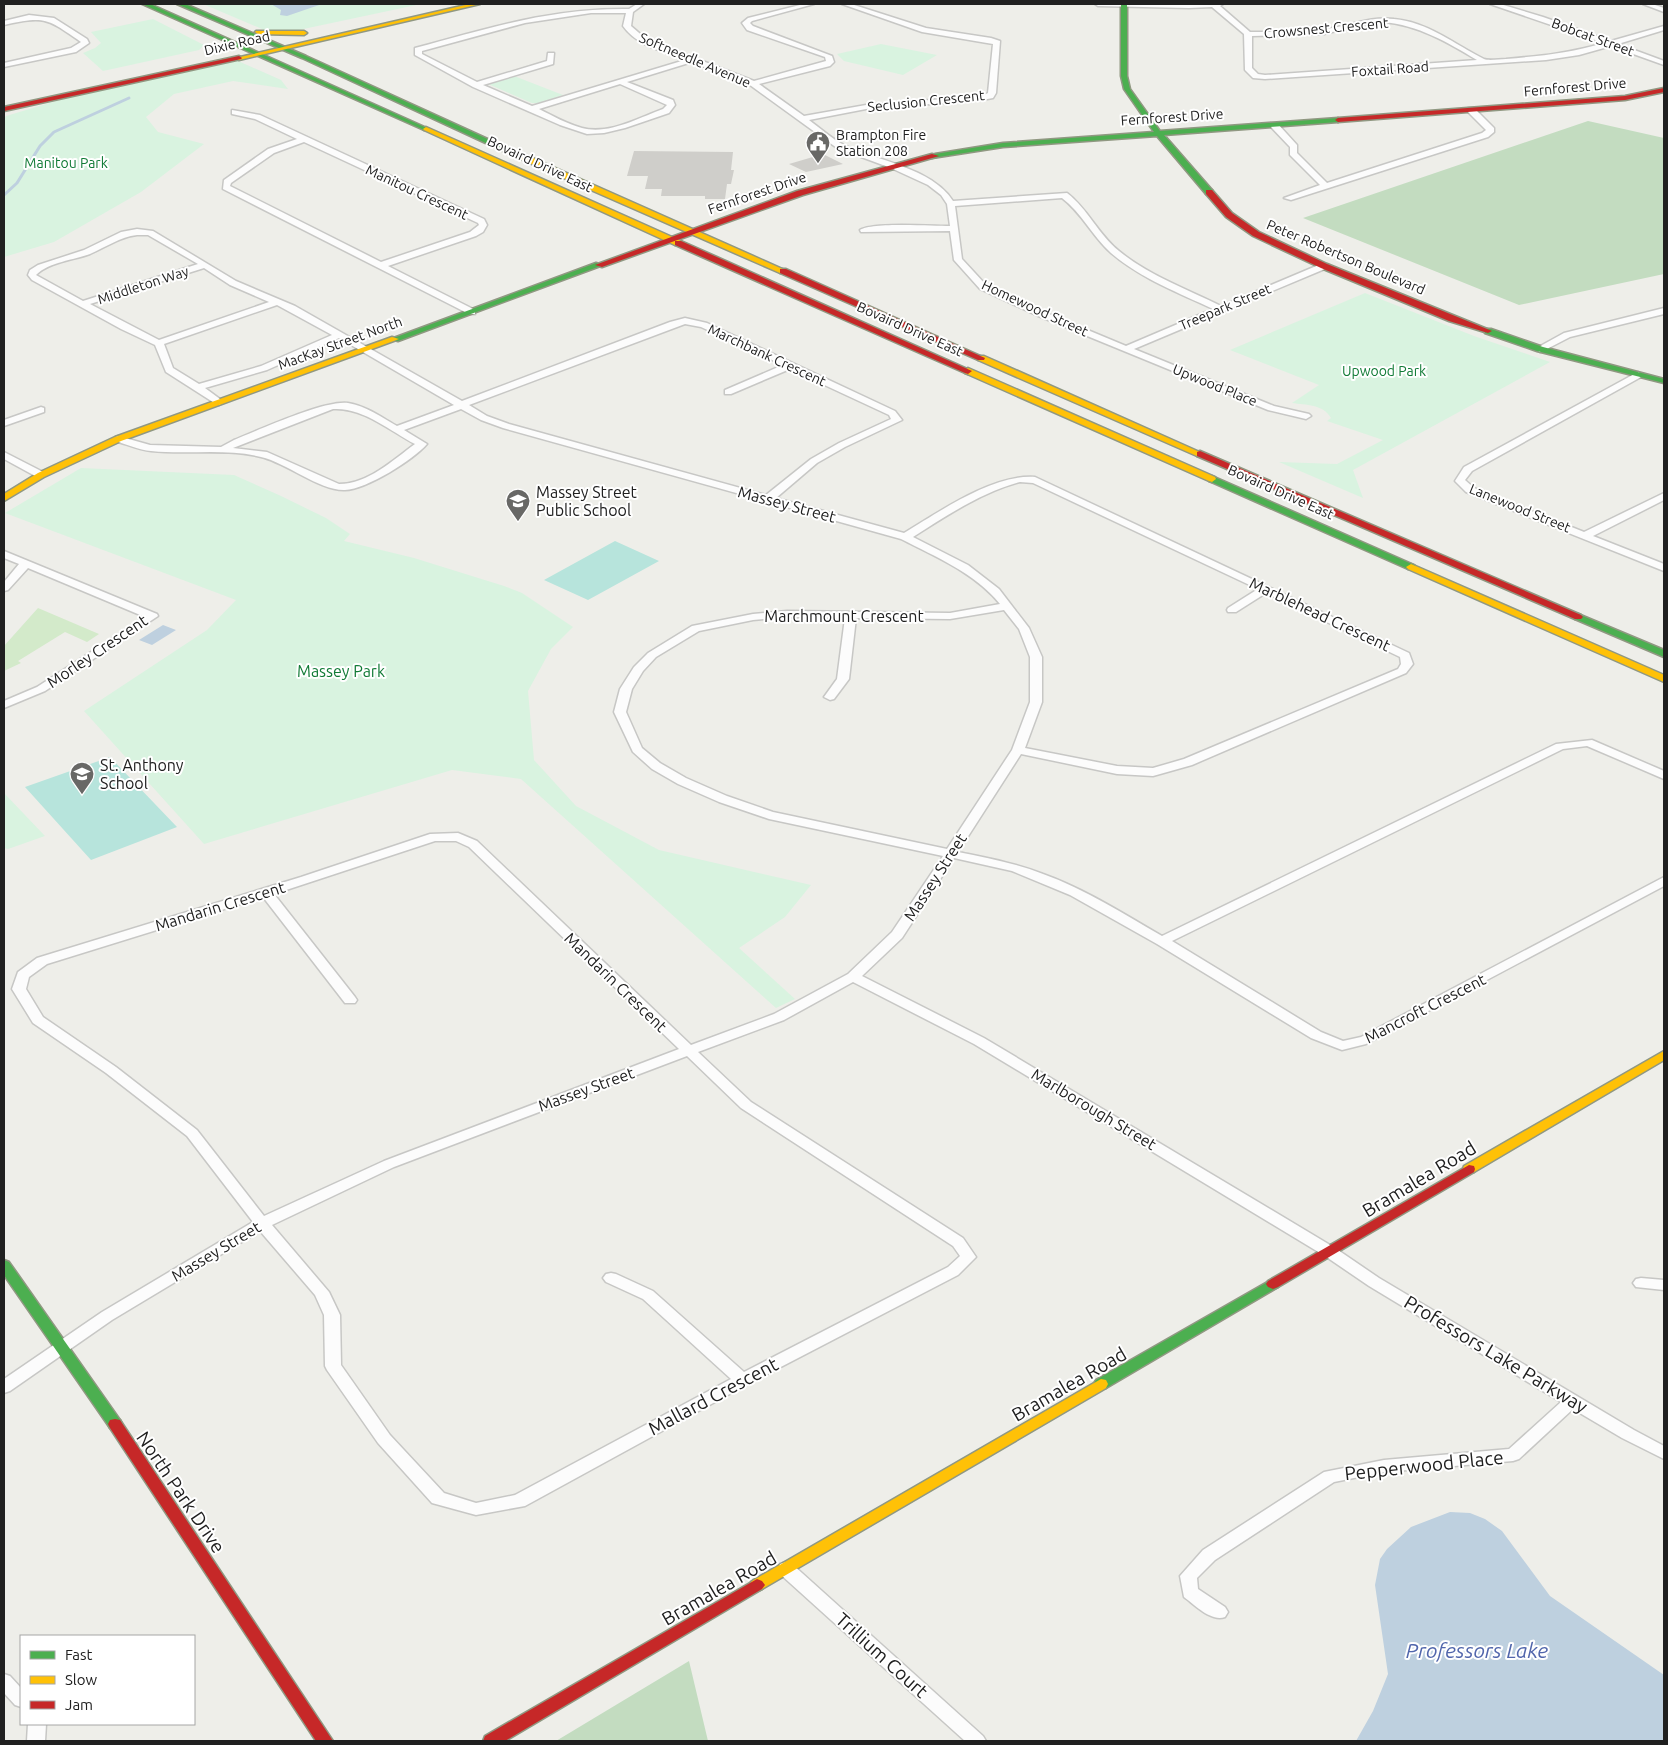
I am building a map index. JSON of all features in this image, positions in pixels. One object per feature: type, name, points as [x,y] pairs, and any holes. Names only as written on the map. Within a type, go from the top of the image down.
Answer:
[{"type":"main road","name":"Bovaird Drive East","points":[[145,4],[669,239],[1664,679]]},
{"type":"main road","name":"Bovaird Drive East","points":[[180,4],[304,57],[455,128],[1152,433],[1664,654]]},
{"type":"main road","name":"Dixie Road","points":[[4,99],[208,52],[267,42],[440,4]]},
{"type":"main road","name":"Dixie Road","points":[[4,109],[477,4]]},
{"type":"main road","name":"Peter Robertson Boulevard","points":[[1124,4],[1125,82],[1132,98],[1158,133],[1229,215],[1256,234],[1324,266],[1452,318],[1540,349],[1664,381]]},
{"type":"main road","points":[[241,30],[275,34],[304,33]]},
{"type":"main road","points":[[206,31],[215,42],[208,52]]},
{"type":"main road","points":[[304,57],[317,41]]},
{"type":"main road","points":[[216,63],[250,62],[284,66]]},
{"type":"main road","name":"Fernforest Drive","points":[[692,231],[800,193],[894,166],[956,151],[1003,145],[1625,98],[1664,90]]},
{"type":"main road","points":[[647,212],[681,219],[732,218]]},
{"type":"main road","points":[[732,218],[727,226],[726,235],[748,255]]},
{"type":"main road","name":"MacKay Street North","points":[[4,498],[41,475],[118,439],[692,231]]},
{"type":"main road","name":"Bramalea Road","points":[[491,1741],[1664,1055]]},
{"type":"main road","name":"North Park Drive","points":[[4,1265],[115,1424],[325,1741]]},
{"type":"street","name":"Softneedle Avenue","points":[[641,4],[630,11],[627,26],[632,33],[643,41],[752,83],[840,146],[894,166]]},
{"type":"street","points":[[752,83],[830,62],[828,56],[750,28],[746,23],[750,19],[810,4]]},
{"type":"street","name":"Seclusion Crescent","points":[[800,119],[866,107],[982,98],[990,96],[992,92],[997,43],[991,40],[926,30],[845,4]]},
{"type":"street","points":[[1098,4],[1223,4]]},
{"type":"street","name":"Bobcat Street","points":[[1493,4],[1542,18],[1664,63]]},
{"type":"street","points":[[1646,4],[1664,10]]},
{"type":"street","points":[[1214,5],[1234,20],[1248,34]]},
{"type":"street","points":[[621,82],[670,102],[671,105],[666,111],[610,129],[594,132],[580,130],[476,85],[419,55],[418,50],[470,34],[545,17],[591,11],[630,11]]},
{"type":"street","points":[[4,22],[29,17],[52,19],[84,41],[85,44],[73,50],[4,65]]},
{"type":"street","name":"Crowsnest Crescent","points":[[1248,34],[1334,30],[1371,21],[1384,20],[1400,22],[1440,36],[1484,62]]},
{"type":"street","name":"Foxtail Road","points":[[1248,34],[1248,68],[1256,76],[1265,77],[1546,58],[1578,53],[1664,28]]},
{"type":"street","points":[[476,85],[550,62],[551,55]]},
{"type":"street","points":[[532,109],[691,60]]},
{"type":"street","points":[[1288,198],[1324,185],[1368,173],[1375,163],[1378,162],[1409,158],[1485,135],[1491,130],[1471,110]]},
{"type":"street","name":"Manitou Crescent","points":[[235,112],[257,117],[481,221],[483,225],[480,230],[473,234],[382,265]]},
{"type":"street","points":[[1274,124],[1294,147],[1292,153],[1324,185]]},
{"type":"street","points":[[304,139],[271,151],[227,182],[226,187],[472,312]]},
{"type":"street","points":[[894,166],[931,184],[944,193],[951,204],[1064,195],[1074,201],[1113,251],[1128,262],[1220,309]]},
{"type":"street","name":"Homewood Street","points":[[951,204],[958,260],[983,286],[1038,313],[1126,349]]},
{"type":"street","points":[[864,230],[889,228],[953,229]]},
{"type":"street","name":"Middleton Way","points":[[159,343],[124,327],[35,278],[32,275],[33,272],[41,267],[87,252],[124,234],[150,233],[233,283],[278,302],[339,335],[363,351]]},
{"type":"street","name":"Middleton Way","points":[[82,304],[204,265]]},
{"type":"street","name":"Treepark Street","points":[[1126,349],[1324,266]]},
{"type":"street","points":[[219,402],[169,370],[159,343],[278,302]]},
{"type":"street","points":[[1540,349],[1567,335],[1664,311]]},
{"type":"street","name":"Marchbank Crescent","points":[[396,430],[672,324],[685,321],[704,325],[892,413],[897,420],[814,460],[768,499]]},
{"type":"street","points":[[198,387],[264,368],[339,335]]},
{"type":"street","name":"Upwood Place","points":[[1126,349],[1271,408],[1306,416]]},
{"type":"street","name":"Massey Street","points":[[4,1387],[107,1316],[262,1223],[389,1164],[549,1102],[689,1052],[779,1017],[853,977],[897,935],[952,854],[987,795],[1018,750],[1036,702],[1036,657],[1024,628],[994,591],[964,567],[906,537],[506,426],[484,418],[363,351]]},
{"type":"street","points":[[728,392],[789,366]]},
{"type":"street","name":"Lanewood Street","points":[[1638,374],[1468,469],[1460,482],[1470,490],[1664,568]]},
{"type":"street","points":[[118,439],[150,448],[223,450],[264,454],[337,488],[346,489],[359,486],[422,444],[355,406],[343,404],[332,406],[237,442],[223,450]]},
{"type":"street","points":[[4,423],[41,410]]},
{"type":"street","points":[[4,455],[41,475]]},
{"type":"street","name":"Marblehead Crescent","points":[[906,537],[947,511],[1004,483],[1035,480],[1392,647],[1405,655],[1407,664],[1402,671],[1188,762],[1153,772],[1118,770],[1018,750]]},
{"type":"street","points":[[1587,536],[1664,496]]},
{"type":"street","name":"Morley Crescent","points":[[4,554],[153,616],[40,689],[4,706]]},
{"type":"street","points":[[4,588],[26,564]]},
{"type":"street","points":[[1232,610],[1266,589]]},
{"type":"street","name":"Marchmount Crescent","points":[[952,854],[860,836],[778,817],[723,799],[682,781],[656,766],[637,750],[620,712],[626,689],[638,669],[652,655],[696,628],[753,616],[787,614],[950,616],[974,614],[1007,606]]},
{"type":"street","points":[[830,697],[843,679],[851,615]]},
{"type":"street","points":[[1162,941],[1560,746],[1588,742],[1664,775]]},
{"type":"street","name":"Mandarin Crescent","points":[[262,1223],[192,1133],[111,1070],[38,1020],[19,989],[23,975],[42,961],[266,892],[434,837],[458,836],[472,844],[689,1052]]},
{"type":"street","name":"Mancroft Crescent","points":[[952,854],[1016,868],[1074,892],[1162,941],[1316,1035],[1342,1046],[1366,1040],[1664,881]]},
{"type":"street","points":[[266,892],[350,1000]]},
{"type":"street","name":"Marlborough Street","points":[[853,977],[979,1041],[1330,1252]]},
{"type":"street","name":"Mallard Crescent","points":[[262,1223],[321,1292],[332,1315],[332,1366],[384,1439],[438,1498],[476,1509],[519,1501],[742,1380],[953,1271],[968,1257],[958,1242],[746,1104],[689,1052]]},
{"type":"street","name":"Professors Lake Parkway","points":[[1330,1252],[1374,1282],[1628,1434],[1664,1453]]},
{"type":"street","points":[[611,1278],[648,1295],[742,1380]]},
{"type":"street","points":[[1641,1283],[1664,1285]]},
{"type":"street","name":"Pepperwood Place","points":[[1219,1612],[1190,1592],[1188,1576],[1209,1555],[1330,1476],[1384,1466],[1513,1455],[1573,1400]]},
{"type":"street","name":"Trillium Court","points":[[786,1569],[977,1741]]},
{"type":"street","points":[[4,1681],[20,1699]]},
{"type":"street","points":[[36,1741],[37,1725]]},
{"type":"green space","points":[[203,4],[421,4],[280,34],[262,29]]},
{"type":"green space","points":[[153,19],[204,45],[199,50],[103,71],[83,53],[101,43],[91,32]]},
{"type":"green space","points":[[881,44],[937,55],[903,75],[844,61],[837,54]]},
{"type":"green space","name":"Manitou Park","points":[[238,61],[281,80],[288,89],[233,81],[174,94],[146,117],[158,132],[204,144],[141,192],[54,242],[4,257],[4,119],[6,116],[63,99]]},
{"type":"green space","points":[[514,76],[563,95],[532,103],[488,84]]},
{"type":"green space","points":[[1588,121],[1664,138],[1664,274],[1519,305],[1303,218]]},
{"type":"green space","name":"Upwood Park","points":[[1365,293],[1474,336],[1550,362],[1353,470],[1363,498],[1279,462],[1337,464],[1383,440],[1327,421],[1331,418],[1324,410],[1292,403],[1319,385],[1230,350]]},
{"type":"green space","name":"Massey Park","points":[[81,468],[234,475],[326,518],[350,534],[344,541],[414,558],[504,586],[522,593],[573,627],[551,649],[528,691],[534,760],[576,806],[659,850],[811,885],[785,917],[739,948],[795,999],[776,1008],[521,779],[452,770],[204,844],[84,711],[207,630],[236,600],[5,513]]},
{"type":"green space","points":[[38,608],[99,634],[87,642],[65,632],[18,661],[21,663],[4,671],[4,646]]},
{"type":"green space","points":[[4,793],[45,836],[8,849],[4,848]]},
{"type":"green space","points":[[689,1661],[708,1741],[556,1741]]},
{"type":"shaded area","points":[[615,541],[659,561],[588,600],[544,580]]},
{"type":"shaded area","points":[[110,757],[177,827],[91,860],[25,787]]},
{"type":"water","points":[[271,4],[322,4],[287,16],[280,15],[281,10]]},
{"type":"water","points":[[163,625],[176,630],[152,645],[139,640]]},
{"type":"water","name":"Professors Lake","points":[[1450,1512],[1470,1513],[1485,1519],[1502,1531],[1550,1596],[1664,1675],[1664,1741],[1356,1741],[1373,1711],[1388,1674],[1375,1585],[1380,1559],[1387,1549],[1411,1527]]},
{"type":"building","points":[[634,151],[733,152],[731,170],[734,170],[731,184],[727,184],[725,199],[705,199],[705,196],[661,196],[662,189],[645,189],[648,176],[627,176]]},
{"type":"building","name":"Brampton Fire Station 208","points":[[823,154],[843,164],[806,172],[789,164]]},
{"type":"waterway","points":[[4,195],[17,183],[40,146],[54,132],[129,98]]},
{"type":"traffic: fast","points":[[145,4],[426,129]]},
{"type":"traffic: fast","points":[[180,4],[304,57],[521,156]]},
{"type":"traffic: fast","points":[[1124,4],[1124,76],[1127,89],[1158,133],[1209,192]]},
{"type":"traffic: fast","points":[[935,156],[1003,145],[1338,120]]},
{"type":"traffic: fast","points":[[395,339],[599,265]]},
{"type":"traffic: fast","points":[[1488,331],[1540,349],[1664,381]]},
{"type":"traffic: fast","points":[[1212,479],[1411,567]]},
{"type":"traffic: fast","points":[[1578,617],[1664,654]]},
{"type":"traffic: fast","points":[[4,1265],[115,1424]]},
{"type":"traffic: fast","points":[[1101,1384],[1273,1284]]},
{"type":"traffic: slow","points":[[239,58],[477,4]]},
{"type":"traffic: slow","points":[[258,32],[304,33]]},
{"type":"traffic: slow","points":[[426,129],[678,243]]},
{"type":"traffic: slow","points":[[521,156],[783,271]]},
{"type":"traffic: slow","points":[[4,498],[41,475],[118,439],[395,339]]},
{"type":"traffic: slow","points":[[981,358],[1200,454]]},
{"type":"traffic: slow","points":[[968,371],[1212,479]]},
{"type":"traffic: slow","points":[[1411,567],[1664,679]]},
{"type":"traffic: slow","points":[[1469,1169],[1664,1055]]},
{"type":"traffic: slow","points":[[757,1585],[1101,1384]]},
{"type":"traffic: jam","points":[[4,109],[239,58]]},
{"type":"traffic: jam","points":[[1338,120],[1625,98],[1664,90]]},
{"type":"traffic: jam","points":[[599,265],[800,193],[935,156]]},
{"type":"traffic: jam","points":[[1209,192],[1229,215],[1256,234],[1324,266],[1452,319],[1488,331]]},
{"type":"traffic: jam","points":[[678,243],[968,371]]},
{"type":"traffic: jam","points":[[783,271],[981,358]]},
{"type":"traffic: jam","points":[[1200,454],[1578,617]]},
{"type":"traffic: jam","points":[[1273,1284],[1469,1169]]},
{"type":"traffic: jam","points":[[115,1424],[325,1741]]},
{"type":"traffic: jam","points":[[491,1741],[757,1585]]},
{"type":"place","name":"Brampton Fire Station 208","points":[[818,164]]},
{"type":"place","name":"Massey Street Public School","points":[[518,522]]},
{"type":"place","name":"St. Anthony School","points":[[82,795]]}]
